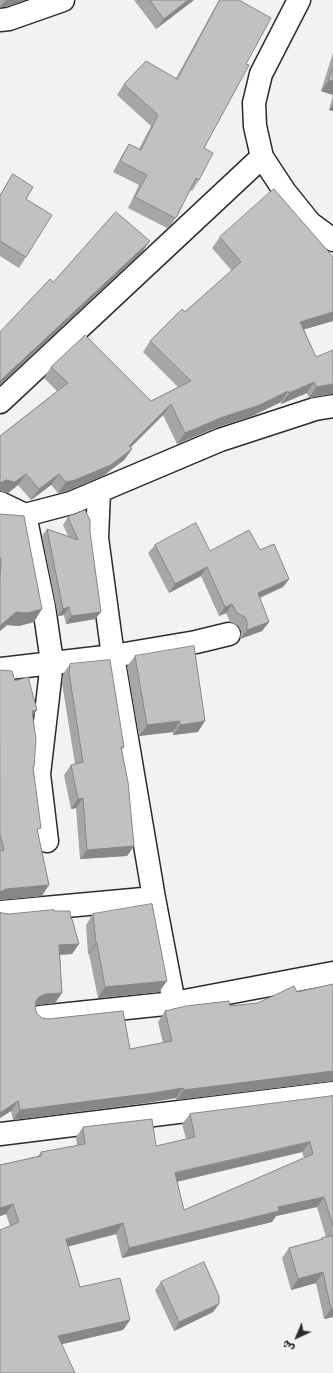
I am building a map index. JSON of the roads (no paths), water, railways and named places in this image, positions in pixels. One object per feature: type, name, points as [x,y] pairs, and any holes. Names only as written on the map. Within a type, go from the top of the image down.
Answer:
[{"type":"street","points":[[0,20],[9,19],[64,0]]},
{"type":"street","points":[[298,0],[261,74],[254,103],[255,126],[262,157],[285,192],[310,223],[333,240]]},
{"type":"street","points":[[0,402],[262,157]]},
{"type":"street","points":[[0,503],[25,515],[71,503],[220,440],[314,409],[333,406]]},
{"type":"street","points":[[99,491],[97,538],[113,656],[154,898],[174,1003]]},
{"type":"street","points":[[25,515],[44,607],[52,662],[39,774],[47,841]]},
{"type":"street","points":[[0,669],[113,656],[196,642],[229,634]]},
{"type":"street","points":[[0,912],[154,898]]},
{"type":"street","points":[[40,1017],[174,1003],[333,973]]},
{"type":"street","points":[[0,1134],[333,1093]]}]
